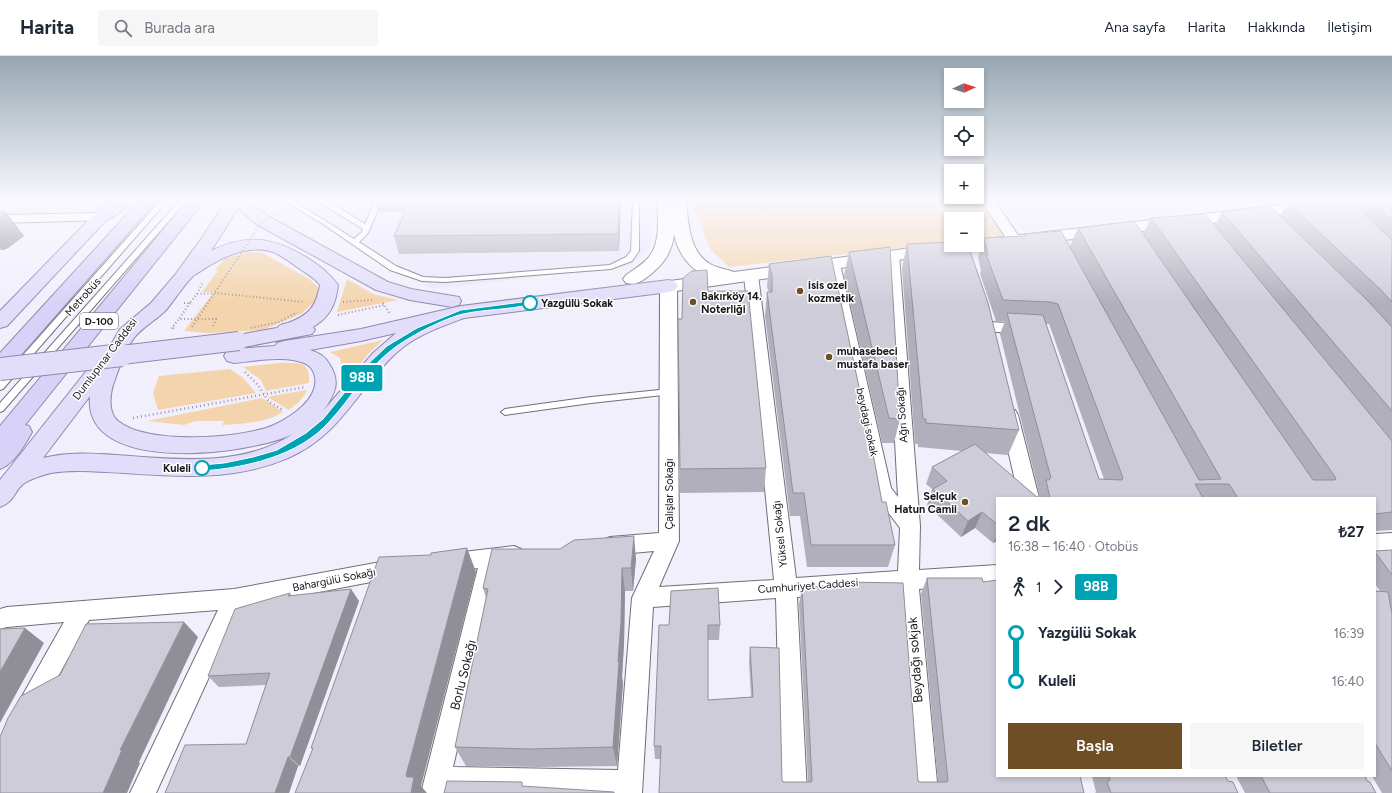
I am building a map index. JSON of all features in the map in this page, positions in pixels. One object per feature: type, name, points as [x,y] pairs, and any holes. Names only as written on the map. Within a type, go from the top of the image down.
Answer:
[{"type":"highway","points":[[0,368],[118,234]]},
{"type":"highway","name":"D-100","points":[[0,441],[169,234]]},
{"type":"highway","points":[[0,460],[50,393],[77,348]]},
{"type":"main road","points":[[0,322],[85,234]]},
{"type":"main road","name":"Dumlupınar Caddesi","points":[[0,498],[125,335],[159,285],[197,234]]},
{"type":"main road","points":[[0,368],[238,355],[285,352],[307,356],[316,361],[324,370],[328,383],[323,395],[309,413],[300,420],[279,432],[258,438],[237,442],[190,445],[143,441],[119,432],[110,426],[103,417],[100,397],[107,374],[125,335],[150,316],[162,303],[211,234]]},
{"type":"main road","points":[[288,234],[382,286],[457,306],[669,286],[833,263],[944,250]]},
{"type":"main road","points":[[632,279],[655,262],[664,241],[664,234]]},
{"type":"main road","points":[[683,234],[692,259],[699,266],[710,272],[751,275]]},
{"type":"main road","points":[[984,245],[1015,241],[1058,243],[1135,234]]},
{"type":"main road","points":[[182,277],[201,263],[214,256],[237,248],[268,246],[287,253],[326,280],[329,285],[329,310],[316,315],[238,355]]},
{"type":"main road","points":[[0,382],[238,355],[361,335],[457,306],[632,279],[662,280],[667,282],[669,286]]},
{"type":"main road","points":[[16,477],[40,467],[82,462],[190,469],[224,467],[280,452],[308,435],[326,421],[371,366],[390,348],[457,306]]},
{"type":"street","points":[[1010,234],[1015,241]]},
{"type":"street","name":"Ağrı Sokağı","points":[[892,256],[910,526]]},
{"type":"street","name":"beydagi sokak","points":[[833,263],[882,491],[910,526]]},
{"type":"street","name":"Yüksel Sokağı","points":[[751,275],[786,588],[794,793]]},
{"type":"street","name":"Çalışlar Sokağı","points":[[630,788],[643,598],[669,541],[669,286]]},
{"type":"street","points":[[988,328],[1042,329]]},
{"type":"street","points":[[1005,397],[1029,497]]},
{"type":"street","name":"Beydağı sokjak","points":[[910,526],[908,580],[925,793]]},
{"type":"street","points":[[592,548],[669,541]]},
{"type":"street","points":[[1376,543],[1392,542]]},
{"type":"street","name":"Bahargülü Sokağı","points":[[0,619],[7,617],[234,599],[382,570],[530,554]]},
{"type":"street","name":"Borlu Sokağı","points":[[436,787],[491,558]]},
{"type":"street","points":[[374,592],[382,570]]},
{"type":"street","name":"Cumhuriyet Caddesi","points":[[643,598],[996,574]]},
{"type":"street","points":[[143,793],[234,599]]},
{"type":"street","points":[[20,720],[83,611]]},
{"type":"street","points":[[436,787],[630,788]]},
{"type":"lane","name":"Metrobüs","points":[[0,387],[135,234]]},
{"type":"lane","name":"Metrobüs","points":[[0,410],[153,234]]},
{"type":"lane","points":[[341,234],[393,268],[422,279],[445,280],[611,267],[629,259],[635,251],[635,234]]},
{"type":"lane","points":[[354,243],[363,234]]},
{"type":"lane","points":[[504,412],[591,400],[669,392]]},
{"type":"path","points":[[192,328],[253,234]]},
{"type":"path","points":[[197,294],[216,293],[329,310],[385,305]]},
{"type":"path","points":[[179,328],[172,328],[190,303]]},
{"type":"path","points":[[179,319],[216,319],[210,332]]},
{"type":"path","points":[[186,328],[200,327]]},
{"type":"path","points":[[238,355],[269,402],[300,420]]},
{"type":"path","points":[[110,426],[120,421],[328,383]]},
{"type":"shaded area","points":[[336,234],[651,234],[651,246],[633,265],[432,289]]},
{"type":"shaded area","points":[[704,234],[944,234],[944,243],[729,267],[710,249]]},
{"type":"shaded area","points":[[984,234],[1004,235],[984,238]]},
{"type":"shaded area","points":[[250,252],[263,253],[309,279],[317,286],[319,293],[314,302],[301,314],[263,330],[207,333],[184,331],[214,292],[202,292],[218,271],[215,270],[225,258]]},
{"type":"shaded area","points":[[347,279],[373,294],[398,300],[337,312]]},
{"type":"shaded area","points":[[383,340],[368,354],[344,385],[340,358],[330,352]]},
{"type":"shaded area","points":[[279,363],[302,364],[308,370],[309,383],[266,391],[261,380],[243,367]]},
{"type":"shaded area","points":[[230,369],[243,378],[256,393],[158,410],[153,393],[159,376]]},
{"type":"shaded area","points":[[307,390],[300,401],[289,410],[269,398],[271,396]]},
{"type":"shaded area","points":[[262,398],[283,412],[261,421],[222,425],[224,421],[195,421],[184,425],[147,421]]},
{"type":"building","points":[[395,234],[574,234],[394,236]]},
{"type":"building","points":[[1024,234],[1063,234],[1199,480],[1221,479],[1082,234],[1143,234],[1313,480],[1335,480],[1336,478],[1163,234],[1222,234],[1392,441],[1392,512],[1376,514],[1376,497],[1237,497],[1229,484],[1195,484],[1202,497],[1050,497],[1046,480],[1051,478],[1007,313],[1043,315],[1099,479],[1122,480],[1123,478],[1058,304],[1050,302],[1003,300],[986,254],[988,255],[984,238],[1025,236]]},
{"type":"building","points":[[1241,234],[1299,234],[1367,300],[1392,327],[1392,411]]},
{"type":"building","points":[[1322,234],[1386,234],[1392,240],[1392,302]]},
{"type":"building","points":[[944,242],[944,252],[970,252],[988,303],[1019,430],[926,423],[926,419],[923,419],[907,244]]},
{"type":"building","points":[[890,247],[900,419],[889,418],[849,252]]},
{"type":"building","points":[[831,256],[871,443],[882,502],[886,502],[895,545],[811,545],[804,493],[793,493],[767,292],[772,292],[772,275],[769,264]]},
{"type":"building","points":[[707,270],[708,291],[748,291],[766,468],[680,469],[678,319],[682,319],[683,278],[692,271]]},
{"type":"building","points":[[975,444],[1037,497],[996,497],[996,523],[982,512],[968,521],[933,489],[947,481],[932,467]]},
{"type":"building","points":[[634,536],[631,568],[622,568],[619,662],[613,747],[530,749],[455,747],[488,589],[483,588],[492,549],[560,549],[574,540]]},
{"type":"building","points":[[467,548],[406,775],[407,777],[414,777],[411,793],[295,793],[313,748],[311,748],[379,557],[431,555],[431,553]]},
{"type":"building","points":[[1392,550],[1392,575],[1376,553],[1376,551]]},
{"type":"building","points":[[927,578],[982,578],[983,582],[996,580],[996,777],[1080,777],[1084,793],[659,793],[661,746],[654,746],[659,625],[669,625],[671,591],[718,588],[720,625],[708,625],[708,700],[753,697],[750,647],[779,648],[782,781],[811,782],[802,588],[846,584],[846,582],[903,583],[918,781],[948,781]]},
{"type":"building","points":[[351,589],[290,757],[288,757],[275,793],[165,793],[185,745],[246,744],[270,673],[208,676],[235,609],[290,593],[288,596]]},
{"type":"building","points":[[1376,591],[1388,592],[1392,614],[1392,771],[1376,745]]},
{"type":"building","points":[[184,622],[120,750],[122,750],[103,793],[0,793],[0,737],[8,718],[21,696],[60,675],[86,624]]},
{"type":"building","points":[[25,628],[0,672],[0,629]]},
{"type":"building","points":[[1109,777],[1226,777],[1228,781],[1233,782],[1238,793],[1111,793],[1107,782],[1110,780]]},
{"type":"building","points":[[1262,777],[1365,777],[1376,793],[1270,793]]},
{"type":"building","points":[[447,781],[522,782],[522,786],[614,793],[444,793]]},
{"type":"bus line","name":"98B","points":[[202,468],[224,467],[280,452],[308,435],[326,421],[371,366],[390,348],[399,341],[419,330],[461,312],[530,303]]},
{"type":"place","name":"isis ozel kozmetik","points":[[800,291]]},
{"type":"place","name":"Bakırköy 14. Noterliği","points":[[693,302]]},
{"type":"place","name":"Yazgülü Sokak","points":[[530,303]]},
{"type":"place","name":"muhasebeci mustafa baser","points":[[829,357]]},
{"type":"place","name":"Kuleli","points":[[202,468]]},
{"type":"place","name":"Selçuk Hatun Camii","points":[[965,502]]}]
